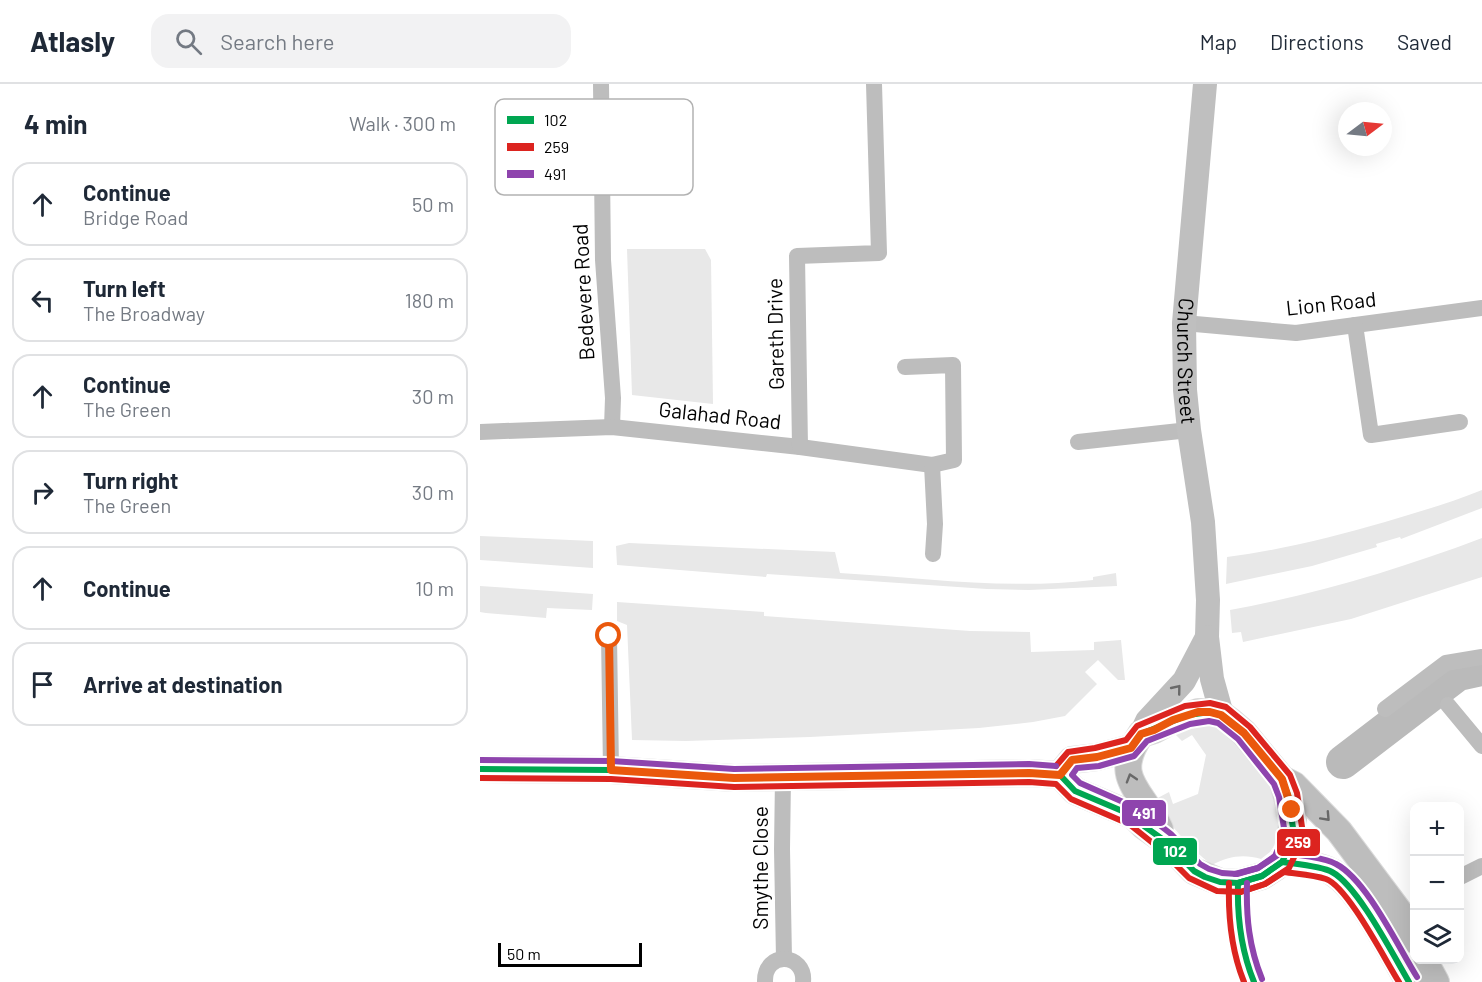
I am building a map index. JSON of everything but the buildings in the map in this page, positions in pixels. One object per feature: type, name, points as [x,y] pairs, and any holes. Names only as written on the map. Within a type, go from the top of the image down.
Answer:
[{"type":"main road","name":"Church Street","points":[[1205,84],[1184,323],[1185,390],[1203,522],[1208,600],[1207,637],[1212,679],[1221,715]]},
{"type":"main road","name":"Church Street","points":[[1136,741],[1147,721],[1184,681],[1207,637]]},
{"type":"main road","points":[[480,769],[611,770],[734,778],[1029,773],[1060,775],[1075,791],[1129,813],[1165,841],[1194,871],[1220,882],[1238,883],[1262,876],[1282,862],[1288,850],[1293,828],[1292,810],[1282,779],[1244,733],[1221,715],[1210,712],[1188,715],[1136,741],[1097,757],[1072,760],[1060,775]]},
{"type":"main road","points":[[1136,741],[1128,764],[1132,784],[1155,819],[1165,841]]},
{"type":"main road","points":[[1282,779],[1294,785],[1339,831],[1407,908],[1410,922]]},
{"type":"main road","points":[[1282,862],[1331,871],[1345,882],[1366,910],[1409,982]]},
{"type":"main road","points":[[1426,964],[1436,982]]},
{"type":"street","name":"Bedevere Road","points":[[601,84],[601,99]]},
{"type":"street","name":"Gareth Drive","points":[[800,447],[797,256],[879,253],[874,84]]},
{"type":"street","name":"Bedevere Road","points":[[602,195],[603,260],[613,398],[612,427]]},
{"type":"street","name":"Lion Road","points":[[1184,323],[1296,333],[1482,308]]},
{"type":"street","points":[[1355,325],[1371,435],[1460,422]]},
{"type":"street","name":"Galahad Road","points":[[480,432],[612,427],[800,447],[932,465],[954,460],[953,365],[905,367]]},
{"type":"street","points":[[1078,442],[1189,430]]},
{"type":"street","points":[[932,465],[935,524],[933,554]]},
{"type":"street","points":[[609,636],[611,770]]},
{"type":"street","points":[[1385,709],[1446,663],[1482,657]]},
{"type":"street","points":[[1448,705],[1482,746]]},
{"type":"street","name":"Smythe Close","points":[[783,777],[784,959]]},
{"type":"street","points":[[1464,875],[1482,866]]},
{"type":"street","name":"Smythe Close","points":[[765,982],[767,969],[773,962],[784,959],[795,962],[801,968],[803,982]]},
{"type":"shaded area","points":[[627,249],[705,249],[711,260],[713,404],[632,395]]},
{"type":"shaded area","points":[[1482,490],[1482,508],[1401,539],[1400,537],[1376,544],[1377,547],[1312,566],[1226,584],[1227,557],[1287,547],[1346,533]]},
{"type":"shaded area","points":[[480,536],[593,541],[593,568],[480,560]]},
{"type":"shaded area","points":[[1482,538],[1482,577],[1351,619],[1243,642],[1241,632],[1232,633],[1230,610],[1358,580]]},
{"type":"shaded area","points":[[629,543],[835,552],[840,573],[966,582],[1062,583],[1093,580],[1093,577],[1116,573],[1117,586],[1029,590],[987,589],[767,574],[766,577],[617,565],[616,546]]},
{"type":"shaded area","points":[[480,586],[593,594],[592,610],[547,608],[546,618],[480,612]]},
{"type":"shaded area","points":[[617,602],[764,612],[764,616],[970,631],[1030,632],[1031,652],[1094,650],[1094,642],[1121,640],[1125,680],[1118,680],[1098,660],[1085,672],[1097,684],[1065,716],[1033,722],[979,728],[810,737],[686,741],[632,740],[627,625],[617,621]]},
{"type":"shaded area","points":[[1203,724],[1218,728],[1230,736],[1276,791],[1284,831],[1270,852],[1261,859],[1236,857],[1212,865],[1187,843],[1152,801],[1169,792],[1173,804],[1198,794],[1206,755],[1192,735],[1182,741],[1170,729]]},
{"type":"waterway","points":[[1343,762],[1458,674],[1482,669]]},
{"type":"transit line","name":"259","points":[[480,778],[611,779],[734,787],[1029,782],[1056,784],[1071,799],[1129,824],[1159,848],[1189,878],[1217,891],[1240,892],[1265,884],[1289,868],[1296,853],[1302,827],[1297,793],[1290,775],[1250,727],[1226,707],[1210,703],[1185,706],[1137,726],[1126,740],[1068,752],[1056,766]]},
{"type":"transit line","name":"102","points":[[1210,712],[1222,715],[1244,733],[1282,779],[1288,795],[1293,828],[1288,850],[1282,862],[1262,876],[1238,883],[1220,882],[1194,871],[1165,841],[1134,816],[1075,791],[1060,775],[1072,760],[1097,757],[1131,748],[1141,734],[1188,715],[1210,712]]},
{"type":"transit line","name":"491","points":[[1209,721],[1218,723],[1238,739],[1274,784],[1279,797],[1284,828],[1275,856],[1258,868],[1237,874],[1222,873],[1200,864],[1171,834],[1139,809],[1080,783],[1072,775],[1077,768],[1099,766],[1134,756],[1147,741],[1190,724],[1209,721]]},
{"type":"transit line","name":"491","points":[[480,760],[611,761],[734,769],[1029,764],[1056,766]]},
{"type":"transit line","name":"102","points":[[480,769],[611,770],[734,778],[1029,773],[1060,775]]},
{"type":"transit line","name":"491","points":[[1235,874],[1258,868],[1281,853],[1318,858],[1336,864],[1348,872],[1370,899],[1417,977]]},
{"type":"transit line","name":"102","points":[[1238,883],[1262,876],[1282,862],[1332,872],[1353,891],[1364,906],[1409,982]]},
{"type":"transit line","name":"259","points":[[1241,892],[1265,884],[1284,872],[1326,879],[1345,895],[1355,909],[1399,982]]},
{"type":"transit line","name":"259","points":[[1229,883],[1231,933],[1244,982]]},
{"type":"transit line","name":"102","points":[[1238,883],[1241,934],[1254,982]]},
{"type":"transit line","name":"491","points":[[1247,883],[1249,932],[1262,979]]},
{"type":"route","points":[[609,636],[611,770],[734,778],[1029,773],[1060,775],[1072,760],[1097,757],[1131,748],[1141,734],[1188,715],[1210,712],[1230,721],[1263,754],[1282,779],[1292,810]]}]
